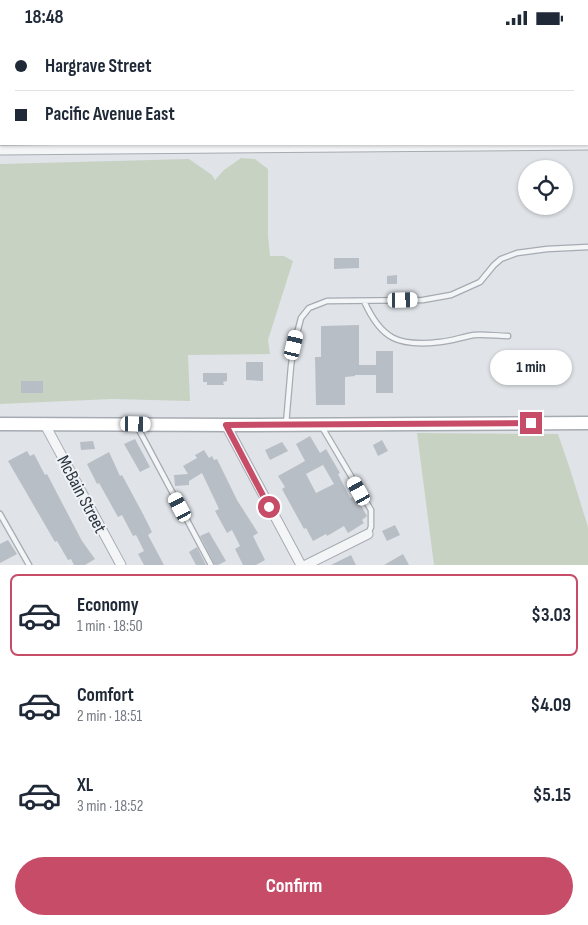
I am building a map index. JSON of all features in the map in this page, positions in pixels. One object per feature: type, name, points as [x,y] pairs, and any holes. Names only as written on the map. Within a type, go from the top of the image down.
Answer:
[{"type":"street","points":[[0,150],[66,146],[588,145]]},
{"type":"street","name":"McBain Street","points":[[44,423],[121,565]]},
{"type":"street","points":[[0,424],[321,425],[588,423]]},
{"type":"street","points":[[226,425],[301,565]]},
{"type":"street","points":[[306,565],[368,534]]},
{"type":"lane","points":[[286,425],[291,366],[301,318],[309,308],[327,301],[423,299],[451,295],[480,282],[500,259],[517,253],[588,247]]},
{"type":"lane","points":[[364,301],[372,320],[387,336],[403,343],[439,342],[475,335],[508,336]]},
{"type":"lane","points":[[136,424],[211,565]]},
{"type":"lane","points":[[321,425],[371,510],[371,527],[368,534]]},
{"type":"lane","points":[[0,514],[29,565]]},
{"type":"green space","points":[[241,158],[255,159],[268,169],[268,235],[270,256],[284,256],[293,261],[268,340],[270,354],[188,355],[190,401],[112,399],[0,404],[0,164],[189,159],[212,175],[215,180],[224,170]]},
{"type":"green space","points":[[417,433],[558,434],[588,527],[588,565],[434,565]]},
{"type":"building","points":[[334,258],[359,258],[359,268],[334,269]]},
{"type":"building","points":[[397,275],[397,284],[387,284],[387,276]]},
{"type":"building","points":[[359,325],[359,365],[376,365],[376,351],[393,351],[393,393],[376,393],[376,375],[355,375],[345,377],[345,405],[316,405],[315,357],[321,357],[321,326]]},
{"type":"building","points":[[246,362],[263,362],[263,381],[246,380]]},
{"type":"building","points":[[203,373],[227,373],[227,381],[223,382],[224,385],[207,385],[207,382],[203,382]]},
{"type":"building","points":[[21,381],[43,381],[43,393],[21,393]]},
{"type":"building","points":[[310,436],[320,453],[326,449],[340,473],[338,474],[350,498],[353,497],[358,505],[360,504],[367,516],[362,520],[364,523],[348,533],[344,526],[327,536],[326,534],[313,541],[306,528],[304,529],[282,489],[285,487],[278,476],[305,461],[296,444]],"holes":[[[323,465],[334,484],[316,493],[306,474]]]},
{"type":"building","points":[[135,439],[150,467],[140,472],[124,444]]},
{"type":"building","points":[[382,440],[388,451],[378,456],[373,445]]},
{"type":"building","points":[[93,441],[95,449],[81,450],[80,442]]},
{"type":"building","points":[[282,442],[288,451],[270,460],[265,450]]},
{"type":"building","points":[[204,450],[209,458],[212,456],[214,460],[217,459],[237,500],[258,533],[253,536],[265,560],[256,565],[243,565],[235,549],[240,546],[232,530],[227,533],[215,511],[219,509],[202,473],[189,481],[189,485],[175,486],[174,475],[188,474],[183,466],[197,458],[195,455]]},
{"type":"building","points":[[27,451],[30,456],[34,454],[45,475],[47,474],[82,541],[95,559],[85,565],[74,565],[71,559],[68,560],[57,541],[55,542],[8,461]]},
{"type":"building","points":[[109,452],[120,476],[122,475],[152,532],[148,535],[164,565],[144,565],[138,554],[144,551],[136,535],[133,536],[122,515],[118,517],[87,464]]},
{"type":"building","points":[[395,525],[400,535],[387,541],[382,531]]},
{"type":"building","points":[[209,532],[226,561],[218,565],[215,565],[200,536]]},
{"type":"building","points":[[8,540],[17,554],[0,563],[0,544]]},
{"type":"building","points":[[197,547],[206,565],[196,565],[189,552]]},
{"type":"building","points":[[403,554],[409,565],[384,565]]},
{"type":"building","points":[[351,555],[356,565],[331,565]]},
{"type":"route","points":[[269,507],[226,425],[531,423]]}]
